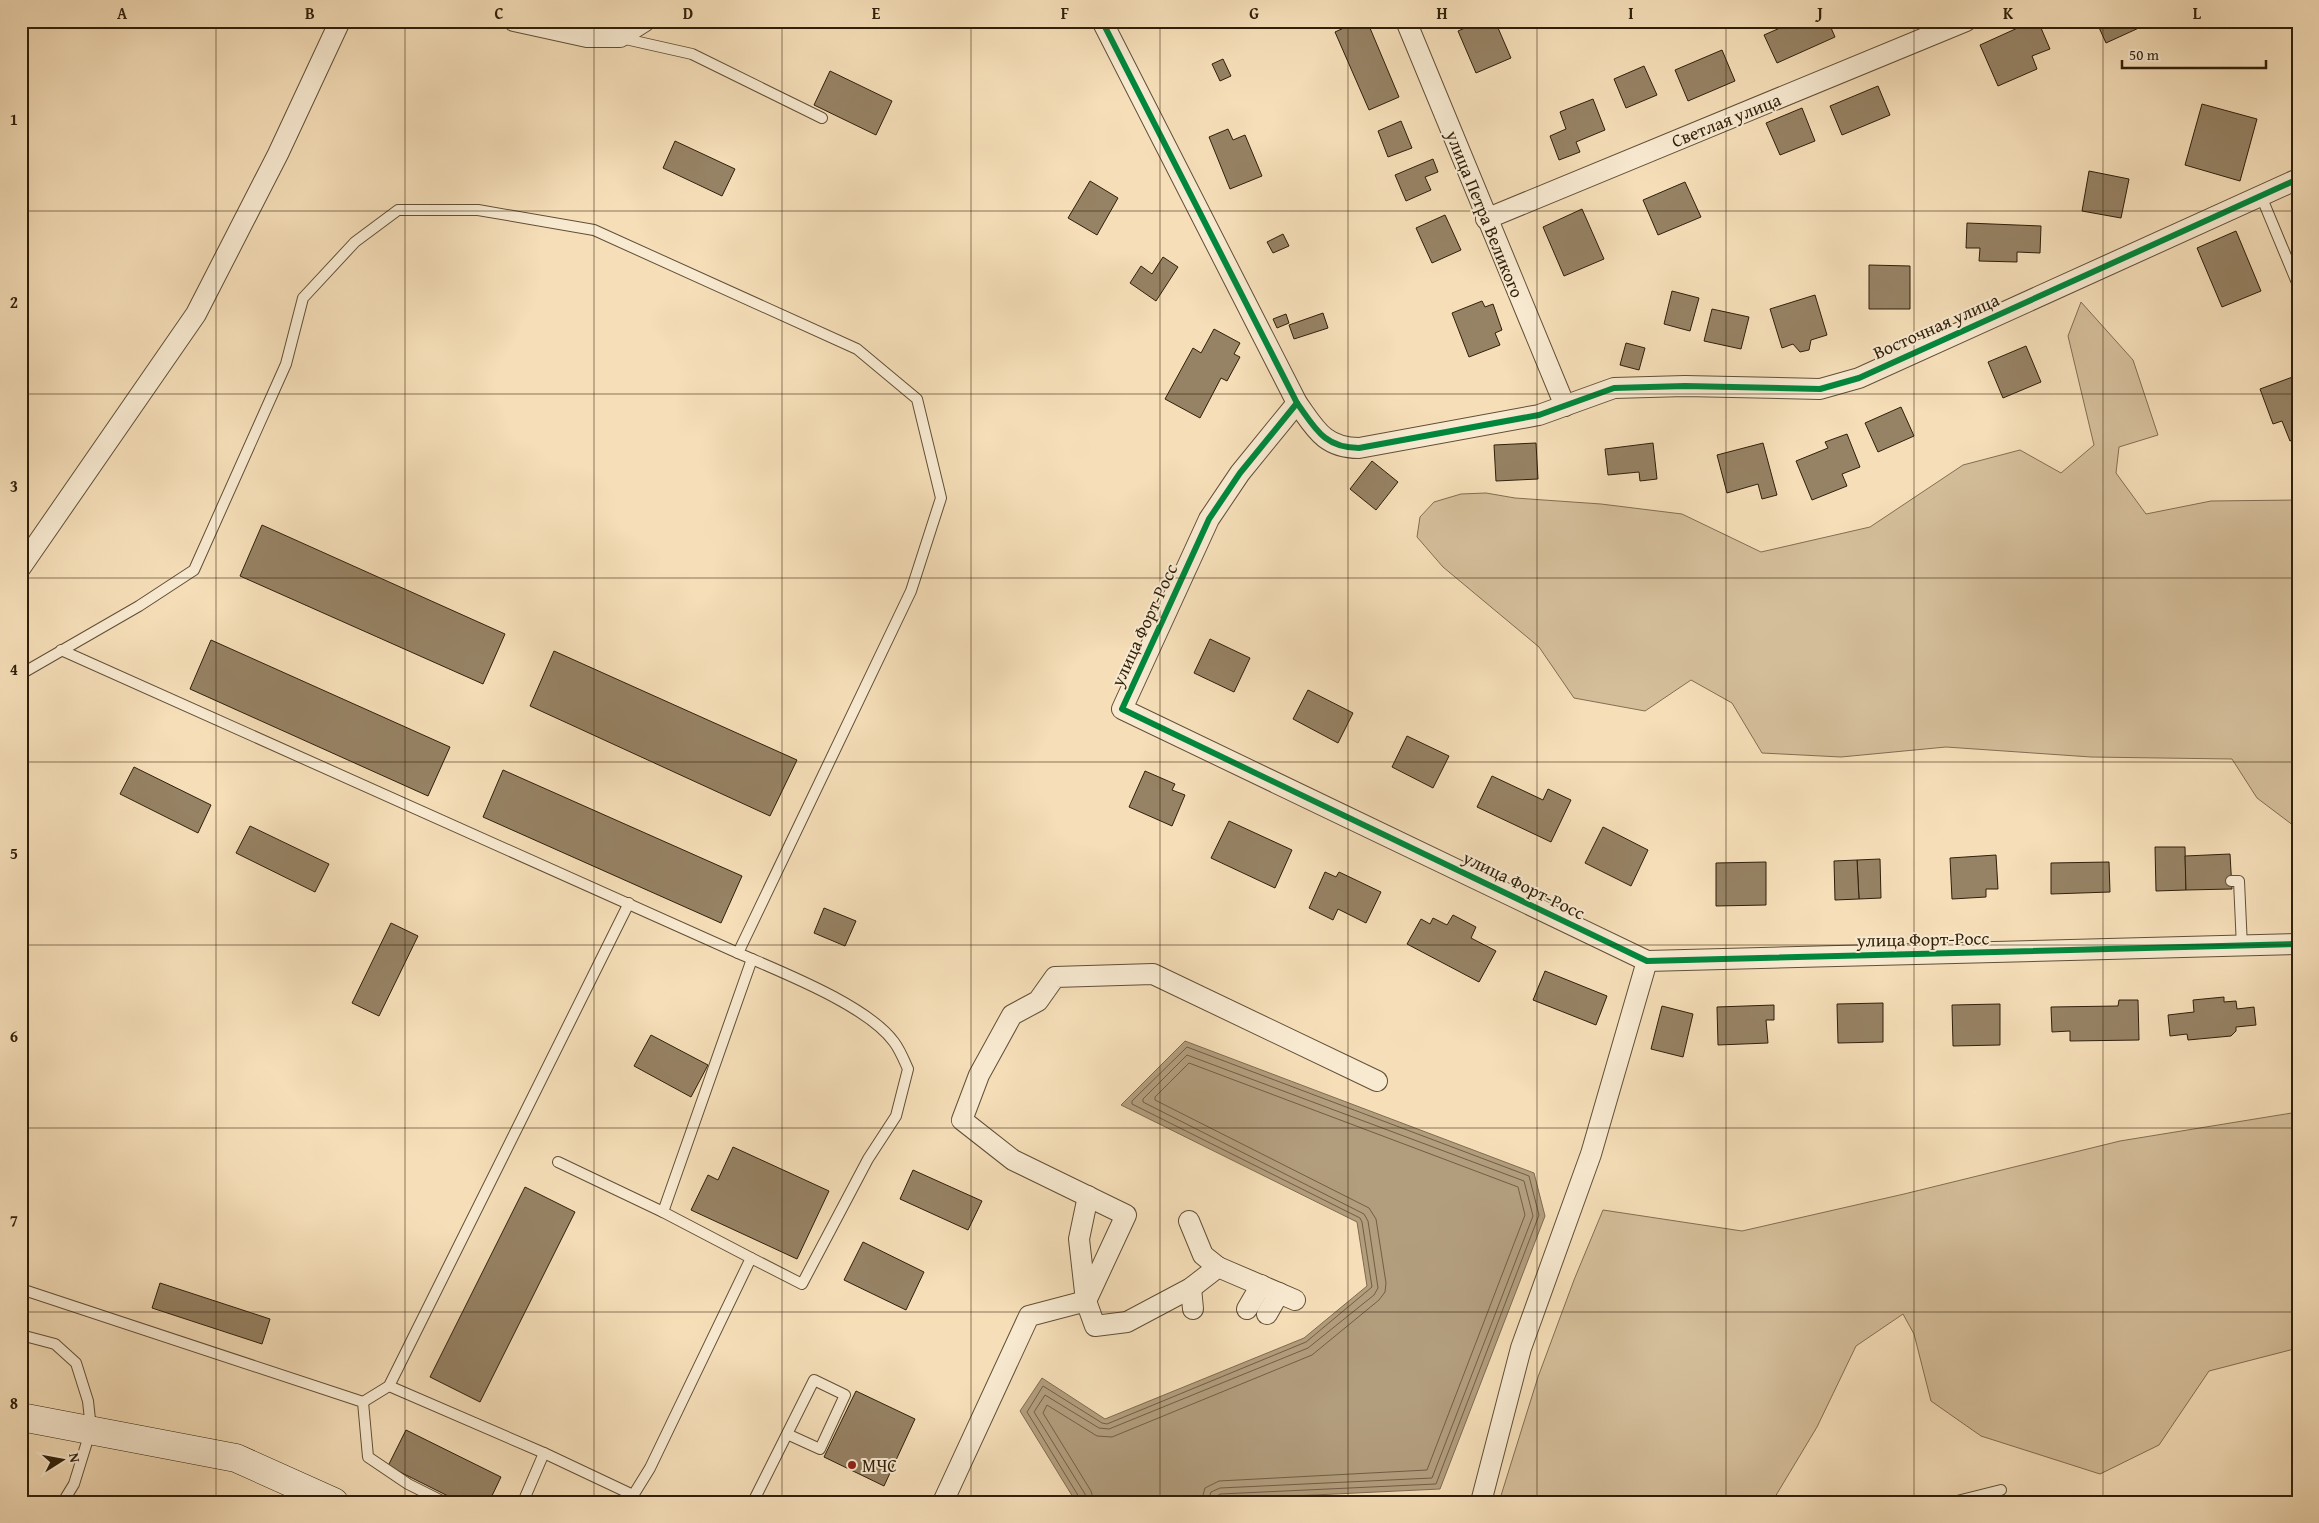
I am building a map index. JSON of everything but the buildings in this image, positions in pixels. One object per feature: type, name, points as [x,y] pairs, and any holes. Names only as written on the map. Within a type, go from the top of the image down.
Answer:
[{"type":"main road","points":[[21,1417],[236,1458],[334,1502]]},
{"type":"street","points":[[21,567],[196,314],[278,154],[340,21]]},
{"type":"street","points":[[514,21],[587,37],[620,38],[645,21]]},
{"type":"street","name":"Восточная улица","points":[[1102,21],[1296,403],[1321,436],[1331,443],[1346,448],[1359,448],[1539,415],[1614,388],[1685,386],[1820,389],[1835,386],[1859,378],[2298,180]]},
{"type":"street","name":"улица Петра Великого","points":[[1406,21],[1486,219],[1549,364],[1565,406]]},
{"type":"street","name":"Светлая улица","points":[[1486,219],[1966,21]]},
{"type":"street","name":"улица Форт-Росс","points":[[1296,403],[1240,473],[1209,519],[1122,709],[1647,961],[2242,947],[2298,944]]},
{"type":"street","points":[[1481,1502],[1521,1348],[1591,1154],[1647,961]]},
{"type":"street","points":[[1086,1301],[1126,1215],[1013,1160],[962,1120],[979,1075],[1012,1015],[1038,1001],[1055,977],[1153,974],[1377,1081]]},
{"type":"street","points":[[1088,1196],[1079,1239],[1086,1301],[1094,1326],[1127,1322],[1191,1288],[1218,1267]]},
{"type":"street","points":[[1189,1221],[1203,1255],[1218,1267],[1287,1296],[1267,1314]]},
{"type":"street","points":[[1247,1309],[1261,1285]]},
{"type":"street","points":[[1191,1288],[1193,1310]]},
{"type":"street","points":[[943,1502],[1029,1316],[1086,1301]]},
{"type":"lane","points":[[620,38],[692,54],[822,118]]},
{"type":"lane","points":[[2261,196],[2298,285]]},
{"type":"lane","points":[[21,674],[139,606],[194,570],[286,364],[303,298],[355,242],[398,210],[478,210],[594,230],[856,349],[917,399],[941,498],[911,591],[738,953]]},
{"type":"lane","points":[[61,650],[629,903],[841,1001],[879,1027],[894,1042],[908,1069],[896,1116],[868,1159],[802,1284],[663,1212],[558,1162]]},
{"type":"lane","points":[[2232,880],[2239,880],[2242,947]]},
{"type":"lane","points":[[21,1289],[363,1402],[389,1386],[629,903]]},
{"type":"lane","points":[[663,1212],[752,959]]},
{"type":"lane","points":[[389,1386],[544,1453],[631,1498],[650,1468],[751,1258]]},
{"type":"lane","points":[[21,1335],[55,1344],[76,1363],[88,1401],[91,1429],[74,1484],[64,1502]]},
{"type":"lane","points":[[753,1502],[814,1380],[845,1394],[820,1449],[788,1434]]},
{"type":"lane","points":[[363,1402],[368,1458],[408,1484],[444,1502]]},
{"type":"lane","points":[[523,1502],[544,1453]]},
{"type":"lane","points":[[1953,1502],[2001,1490]]},
{"type":"shaded area","points":[[2081,302],[2133,360],[2158,435],[2119,447],[2116,473],[2146,514],[2211,501],[2298,500],[2298,829],[2257,798],[2232,759],[2091,757],[1946,747],[1841,757],[1762,753],[1732,703],[1691,680],[1645,711],[1574,698],[1539,647],[1443,567],[1417,537],[1420,517],[1434,502],[1461,494],[1486,493],[1515,498],[1601,504],[1682,514],[1761,552],[1870,527],[1963,465],[2020,450],[2061,473],[2094,445],[2068,336]]},
{"type":"shaded area","points":[[2298,1112],[2298,1348],[2209,1371],[2159,1445],[2100,1474],[1981,1436],[1931,1401],[1914,1334],[1903,1314],[1856,1346],[1817,1427],[1772,1502],[1499,1502],[1538,1377],[1574,1280],[1603,1210],[1742,1231],[1904,1194],[2120,1141]]},
{"type":"water","points":[[1185,1041],[1534,1173],[1545,1216],[1440,1489],[1166,1502],[1076,1502],[1020,1411],[1042,1378],[1105,1419],[1304,1338],[1367,1286],[1357,1222],[1121,1105]]},
{"type":"cycle path","points":[[1102,21],[1297,403],[1309,421],[1322,435],[1337,444],[1347,447],[1359,448],[1539,415],[1614,388],[1685,386],[1820,389],[1859,378],[2298,179]]},
{"type":"cycle path","points":[[1297,403],[1240,473],[1209,519],[1122,709],[1647,961],[2298,944]]},
{"type":"place","name":"МЧС","points":[[852,1465]]}]
